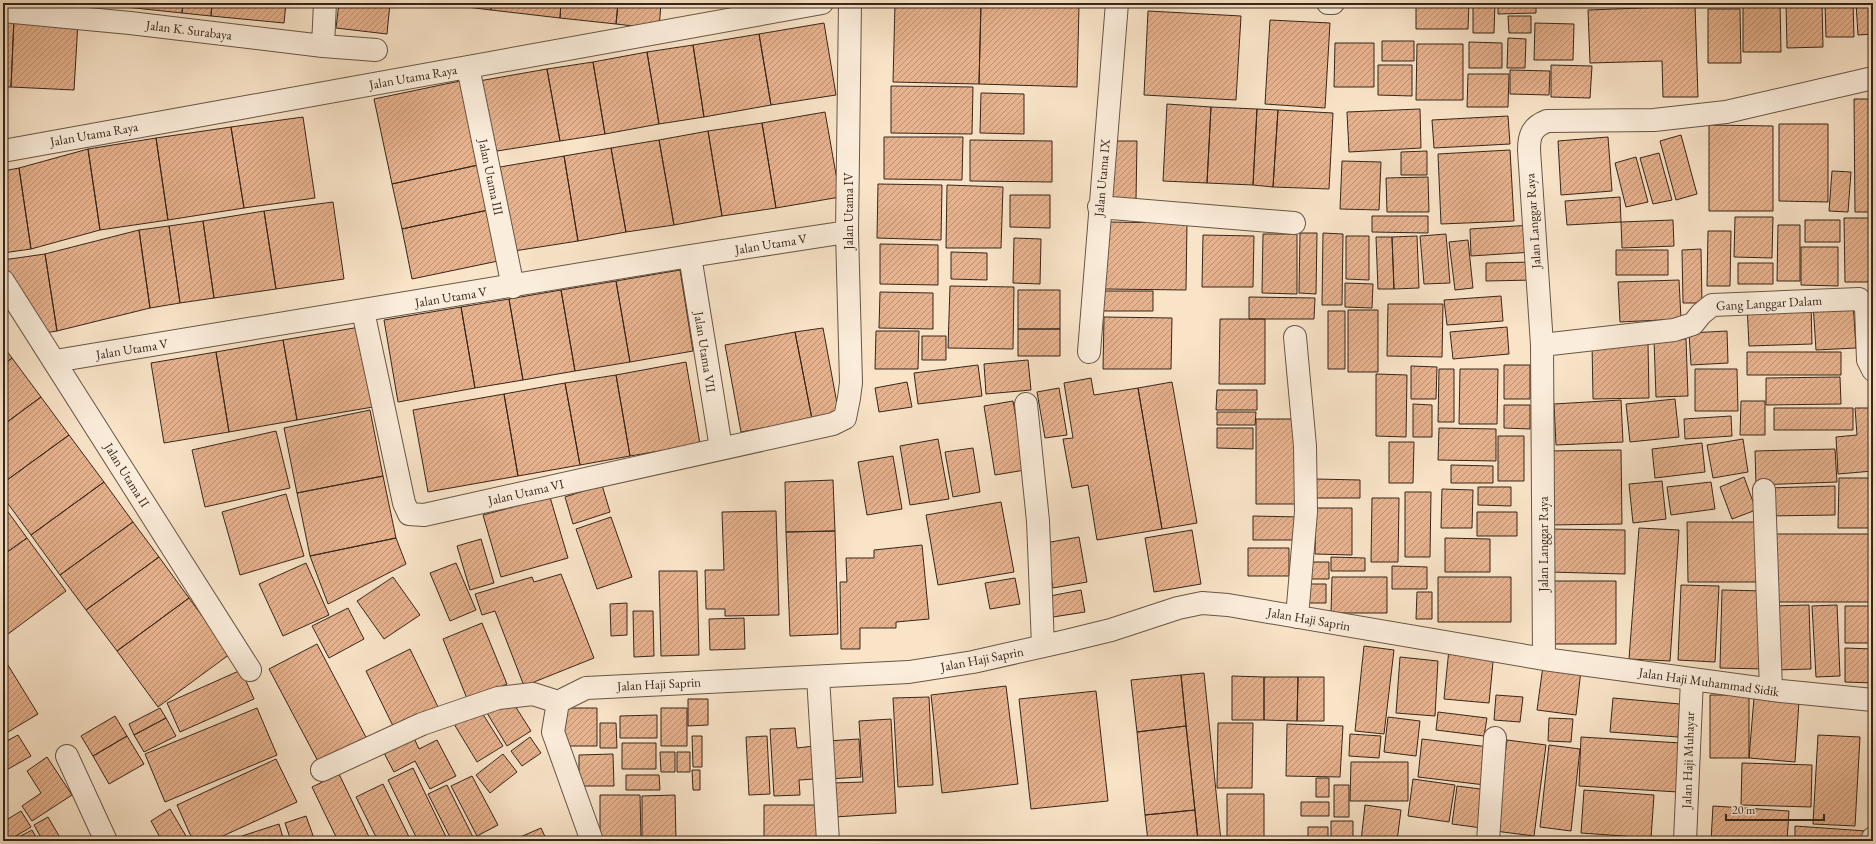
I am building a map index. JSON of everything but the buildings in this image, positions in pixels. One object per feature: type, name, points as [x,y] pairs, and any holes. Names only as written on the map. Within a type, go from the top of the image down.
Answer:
[{"type":"street","points":[[323,46],[325,3]]},
{"type":"street","name":"Jalan Utama Raya","points":[[3,151],[822,3]]},
{"type":"street","name":"Jalan Utama IV","points":[[845,418],[850,383],[847,232],[850,3]]},
{"type":"street","name":"Jalan Utama IX","points":[[1088,352],[1117,3]]},
{"type":"street","points":[[1328,3],[1333,3]]},
{"type":"street","name":"Jalan K. Surabaya","points":[[3,10],[130,23],[323,46],[376,50]]},
{"type":"street","name":"Jalan Utama III","points":[[468,67],[513,286]]},
{"type":"street","name":"Jalan Langgar Raya","points":[[1544,660],[1542,345],[1529,137],[1534,129],[1547,121],[1654,120],[1726,112],[1873,78]]},
{"type":"street","points":[[1099,206],[1294,223]]},
{"type":"street","name":"Jalan Utama V","points":[[56,361],[690,256],[847,232]]},
{"type":"street","name":"Jalan Utama VII","points":[[690,256],[721,448]]},
{"type":"street","name":"Jalan Utama II","points":[[3,281],[56,361],[250,670]]},
{"type":"street","name":"Gang Langgar Dalam","points":[[1542,345],[1674,330],[1693,324],[1701,314],[1712,305],[1859,300],[1866,306],[1868,360],[1873,370]]},
{"type":"street","name":"Jalan Utama VI","points":[[363,311],[404,503],[409,514],[424,515],[833,424],[845,418]]},
{"type":"street","points":[[1295,337],[1305,446],[1306,512],[1297,617]]},
{"type":"street","points":[[1026,404],[1038,521],[1042,646]]},
{"type":"street","points":[[1764,490],[1771,690]]},
{"type":"street","name":"Jalan Haji Saprin","points":[[558,702],[586,688],[909,672],[973,662],[1111,630],[1178,608],[1202,603],[1228,605],[1544,660]]},
{"type":"street","name":"Jalan Haji Muhammad Sidik","points":[[1544,660],[1771,690],[1873,700]]},
{"type":"street","points":[[818,677],[828,841]]},
{"type":"street","name":"Jalan Haji Muhayar","points":[[1684,841],[1692,680]]},
{"type":"street","points":[[322,770],[422,724],[498,698],[532,694],[558,702],[552,732],[592,841]]},
{"type":"street","points":[[1488,841],[1495,738]]},
{"type":"street","points":[[67,756],[106,841]]}]
